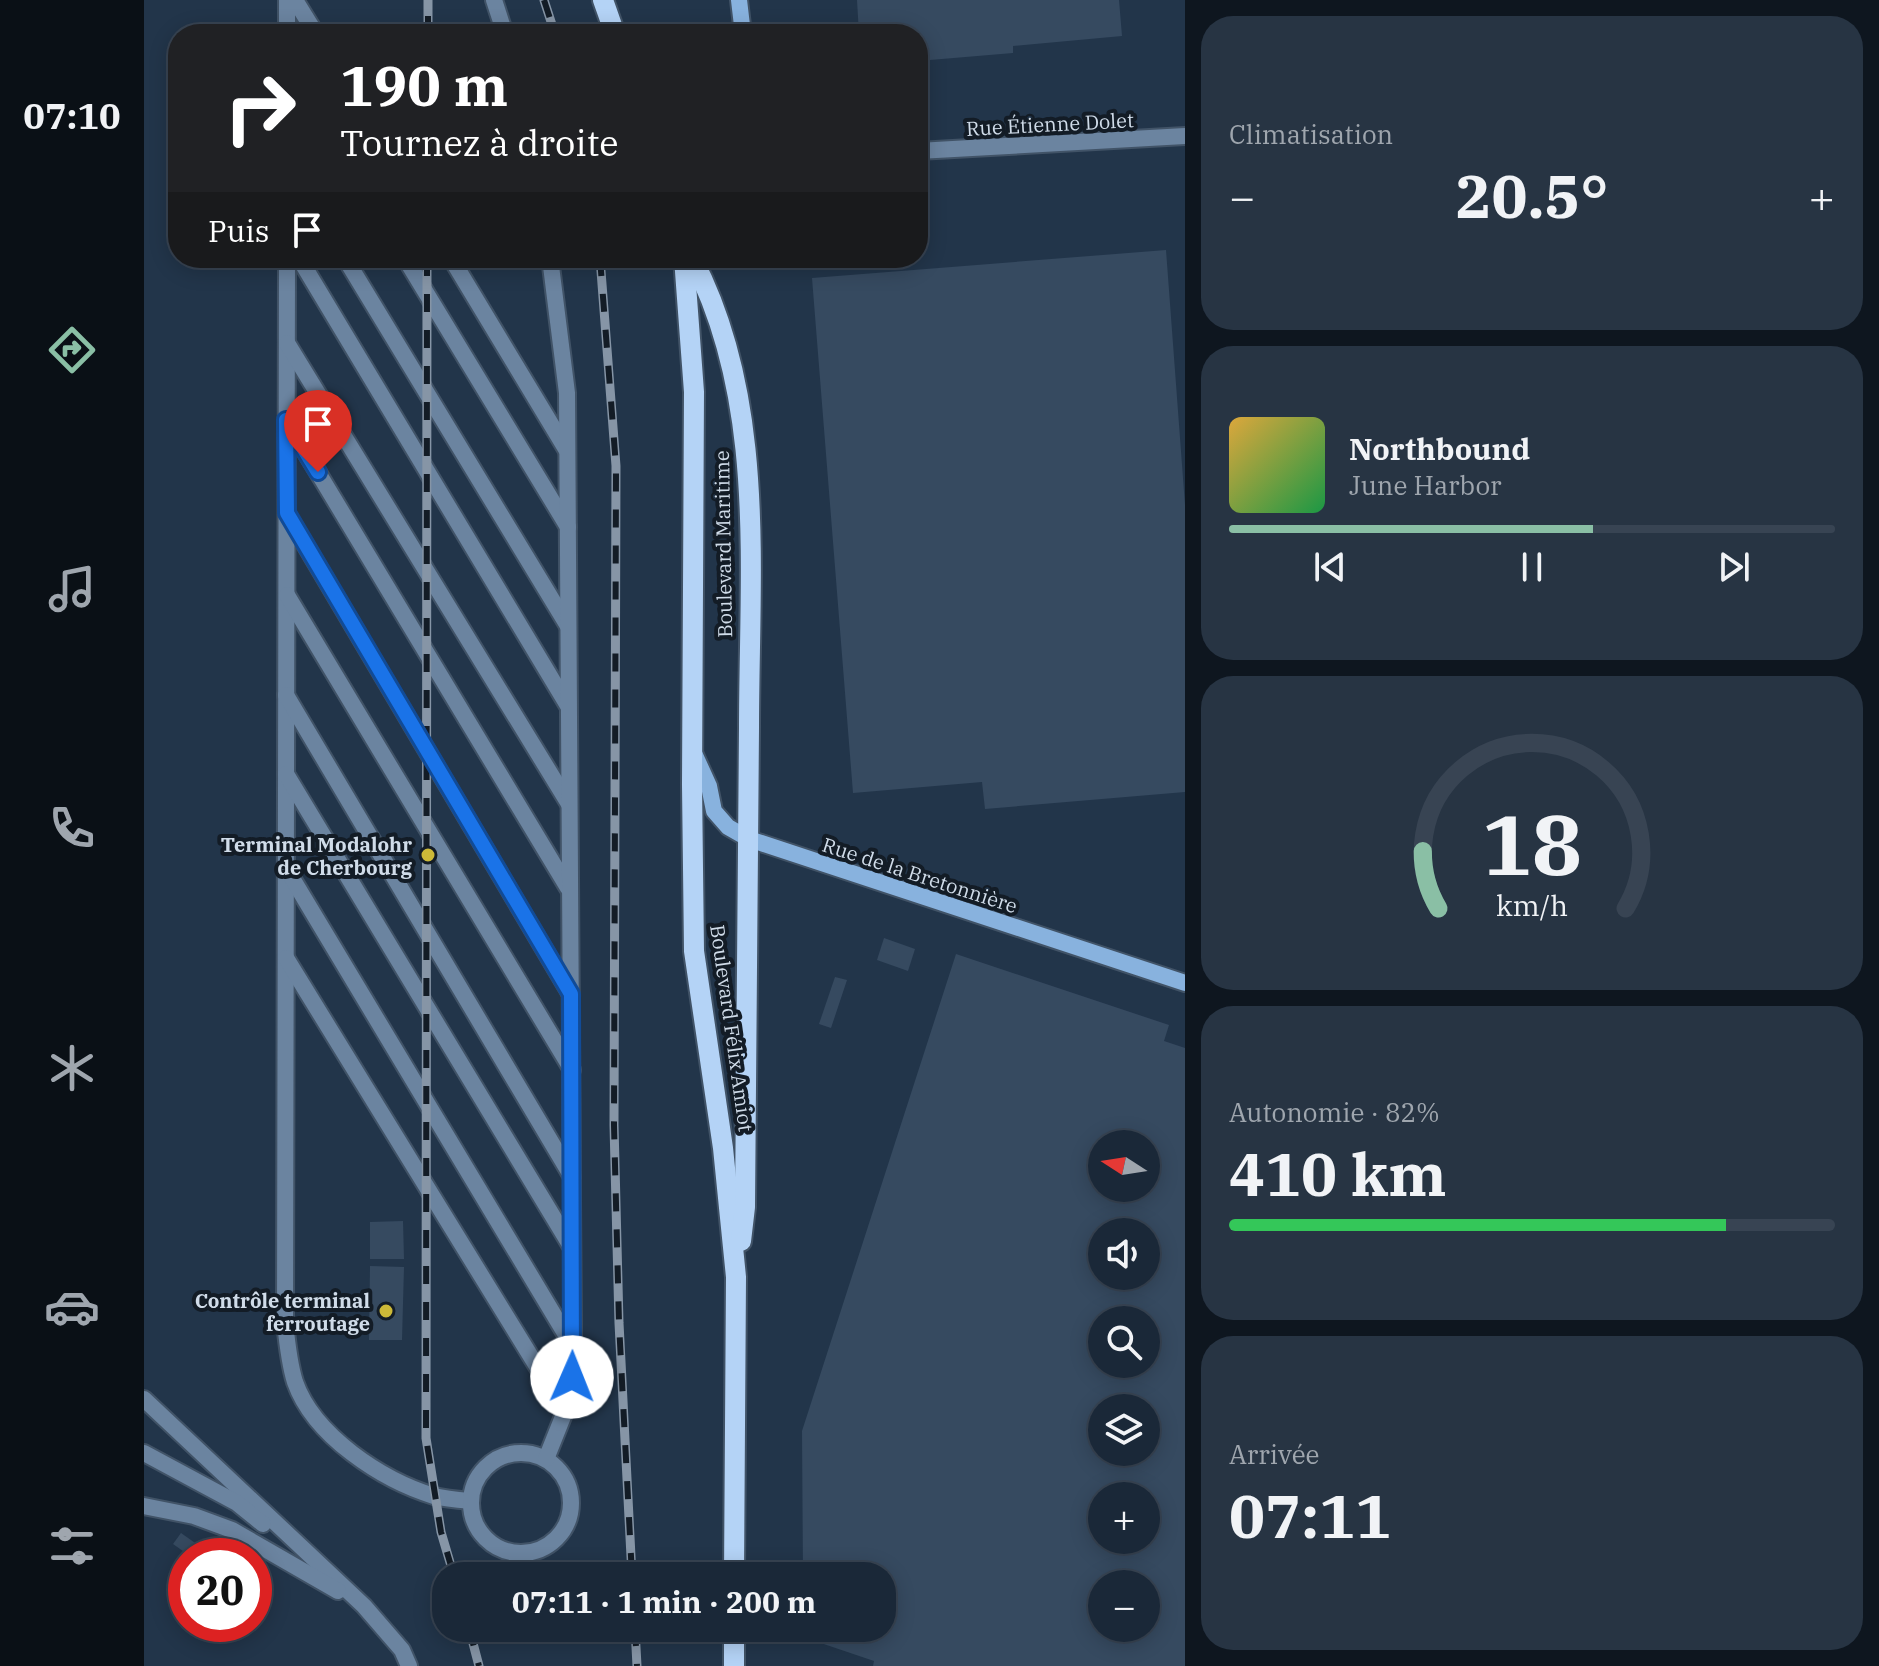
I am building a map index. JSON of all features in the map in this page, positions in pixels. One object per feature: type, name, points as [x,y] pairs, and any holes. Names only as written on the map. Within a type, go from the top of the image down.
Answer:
[{"type":"main road","points":[[603,0],[611,24]]},
{"type":"main road","name":"Boulevard Maritime","points":[[685,268],[694,392],[692,785]]},
{"type":"main road","name":"Boulevard Maritime","points":[[697,268],[723,331],[740,400],[746,457],[749,839]]},
{"type":"main road","name":"Boulevard Félix Amiot","points":[[692,785],[694,951],[723,1148],[736,1277],[734,1562]]},
{"type":"main road","name":"Boulevard Félix Amiot","points":[[736,1277],[745,1207],[749,839]]},
{"type":"main road","points":[[734,1642],[734,1666]]},
{"type":"street","points":[[287,0],[287,24]]},
{"type":"street","points":[[295,0],[310,24]]},
{"type":"street","points":[[494,0],[502,24]]},
{"type":"street","points":[[739,0],[742,24]]},
{"type":"street","name":"Rue Étienne Dolet","points":[[928,150],[1185,136]]},
{"type":"street","points":[[287,268],[285,1322],[296,1385],[333,1438],[361,1460],[401,1482],[435,1496],[471,1501]]},
{"type":"street","points":[[305,268],[569,707]]},
{"type":"street","points":[[351,268],[569,627]]},
{"type":"street","points":[[411,268],[568,527]]},
{"type":"street","points":[[457,268],[567,450]]},
{"type":"street","points":[[546,1459],[572,1394],[573,1347],[567,393],[551,268]]},
{"type":"street","points":[[287,343],[570,805]]},
{"type":"street","points":[[286,420],[570,891]]},
{"type":"street","points":[[287,513],[571,994]]},
{"type":"street","points":[[286,594],[572,1070]]},
{"type":"street","points":[[286,695],[572,1178]]},
{"type":"street","name":"Rue de la Bretonnière","points":[[692,749],[709,786],[714,811],[728,827],[749,839],[1185,983]]},
{"type":"street","points":[[286,773],[573,1248]]},
{"type":"street","points":[[286,867],[573,1347]]},
{"type":"street","points":[[286,957],[565,1412]]},
{"type":"street","points":[[144,1399],[364,1606],[402,1650],[409,1666]]},
{"type":"street","points":[[144,1453],[237,1503],[364,1606]]},
{"type":"street","points":[[513,1453],[530,1454],[546,1459],[559,1470],[567,1484],[569,1516],[563,1531],[552,1543],[521,1553],[498,1547],[480,1532],[473,1517],[471,1501],[474,1485],[483,1470],[497,1459],[513,1453]]},
{"type":"street","points":[[144,1506],[194,1516],[232,1530],[364,1606]]},
{"type":"building","points":[[857,0],[1119,0],[1122,36],[1013,46],[1013,53],[928,60],[928,24],[858,24]]},
{"type":"building","points":[[1166,250],[1185,505],[1185,792],[985,809],[982,782],[853,793],[812,278]]},
{"type":"building","points":[[884,938],[915,949],[908,971],[877,960]]},
{"type":"building","points":[[956,954],[1169,1025],[1164,1041],[1185,1048],[1185,1666],[873,1666],[874,1661],[818,1642],[896,1642],[896,1562],[803,1562],[802,1431]]},
{"type":"building","points":[[835,977],[847,980],[831,1028],[819,1024]]},
{"type":"building","points":[[403,1221],[404,1259],[370,1259],[370,1222]]},
{"type":"building","name":"Contrôle terminal ferroutage","points":[[370,1266],[404,1267],[402,1340],[369,1340]]},
{"type":"railway","points":[[428,0],[428,24]]},
{"type":"railway","points":[[544,0],[552,24]]},
{"type":"railway","points":[[427,268],[426,1438],[441,1532],[450,1562]]},
{"type":"railway","points":[[601,268],[616,466],[614,1125],[619,1323],[631,1562]]},
{"type":"railway","points":[[473,1642],[479,1666]]},
{"type":"railway","points":[[636,1642],[637,1666]]},
{"type":"place","name":"Terminal Modalohr de Cherbourg","points":[[428,855]]},
{"type":"place","name":"Contrôle terminal ferroutage","points":[[386,1311]]},
{"type":"route","points":[[318,472],[286,420],[287,513],[571,994],[572,1377]]}]
